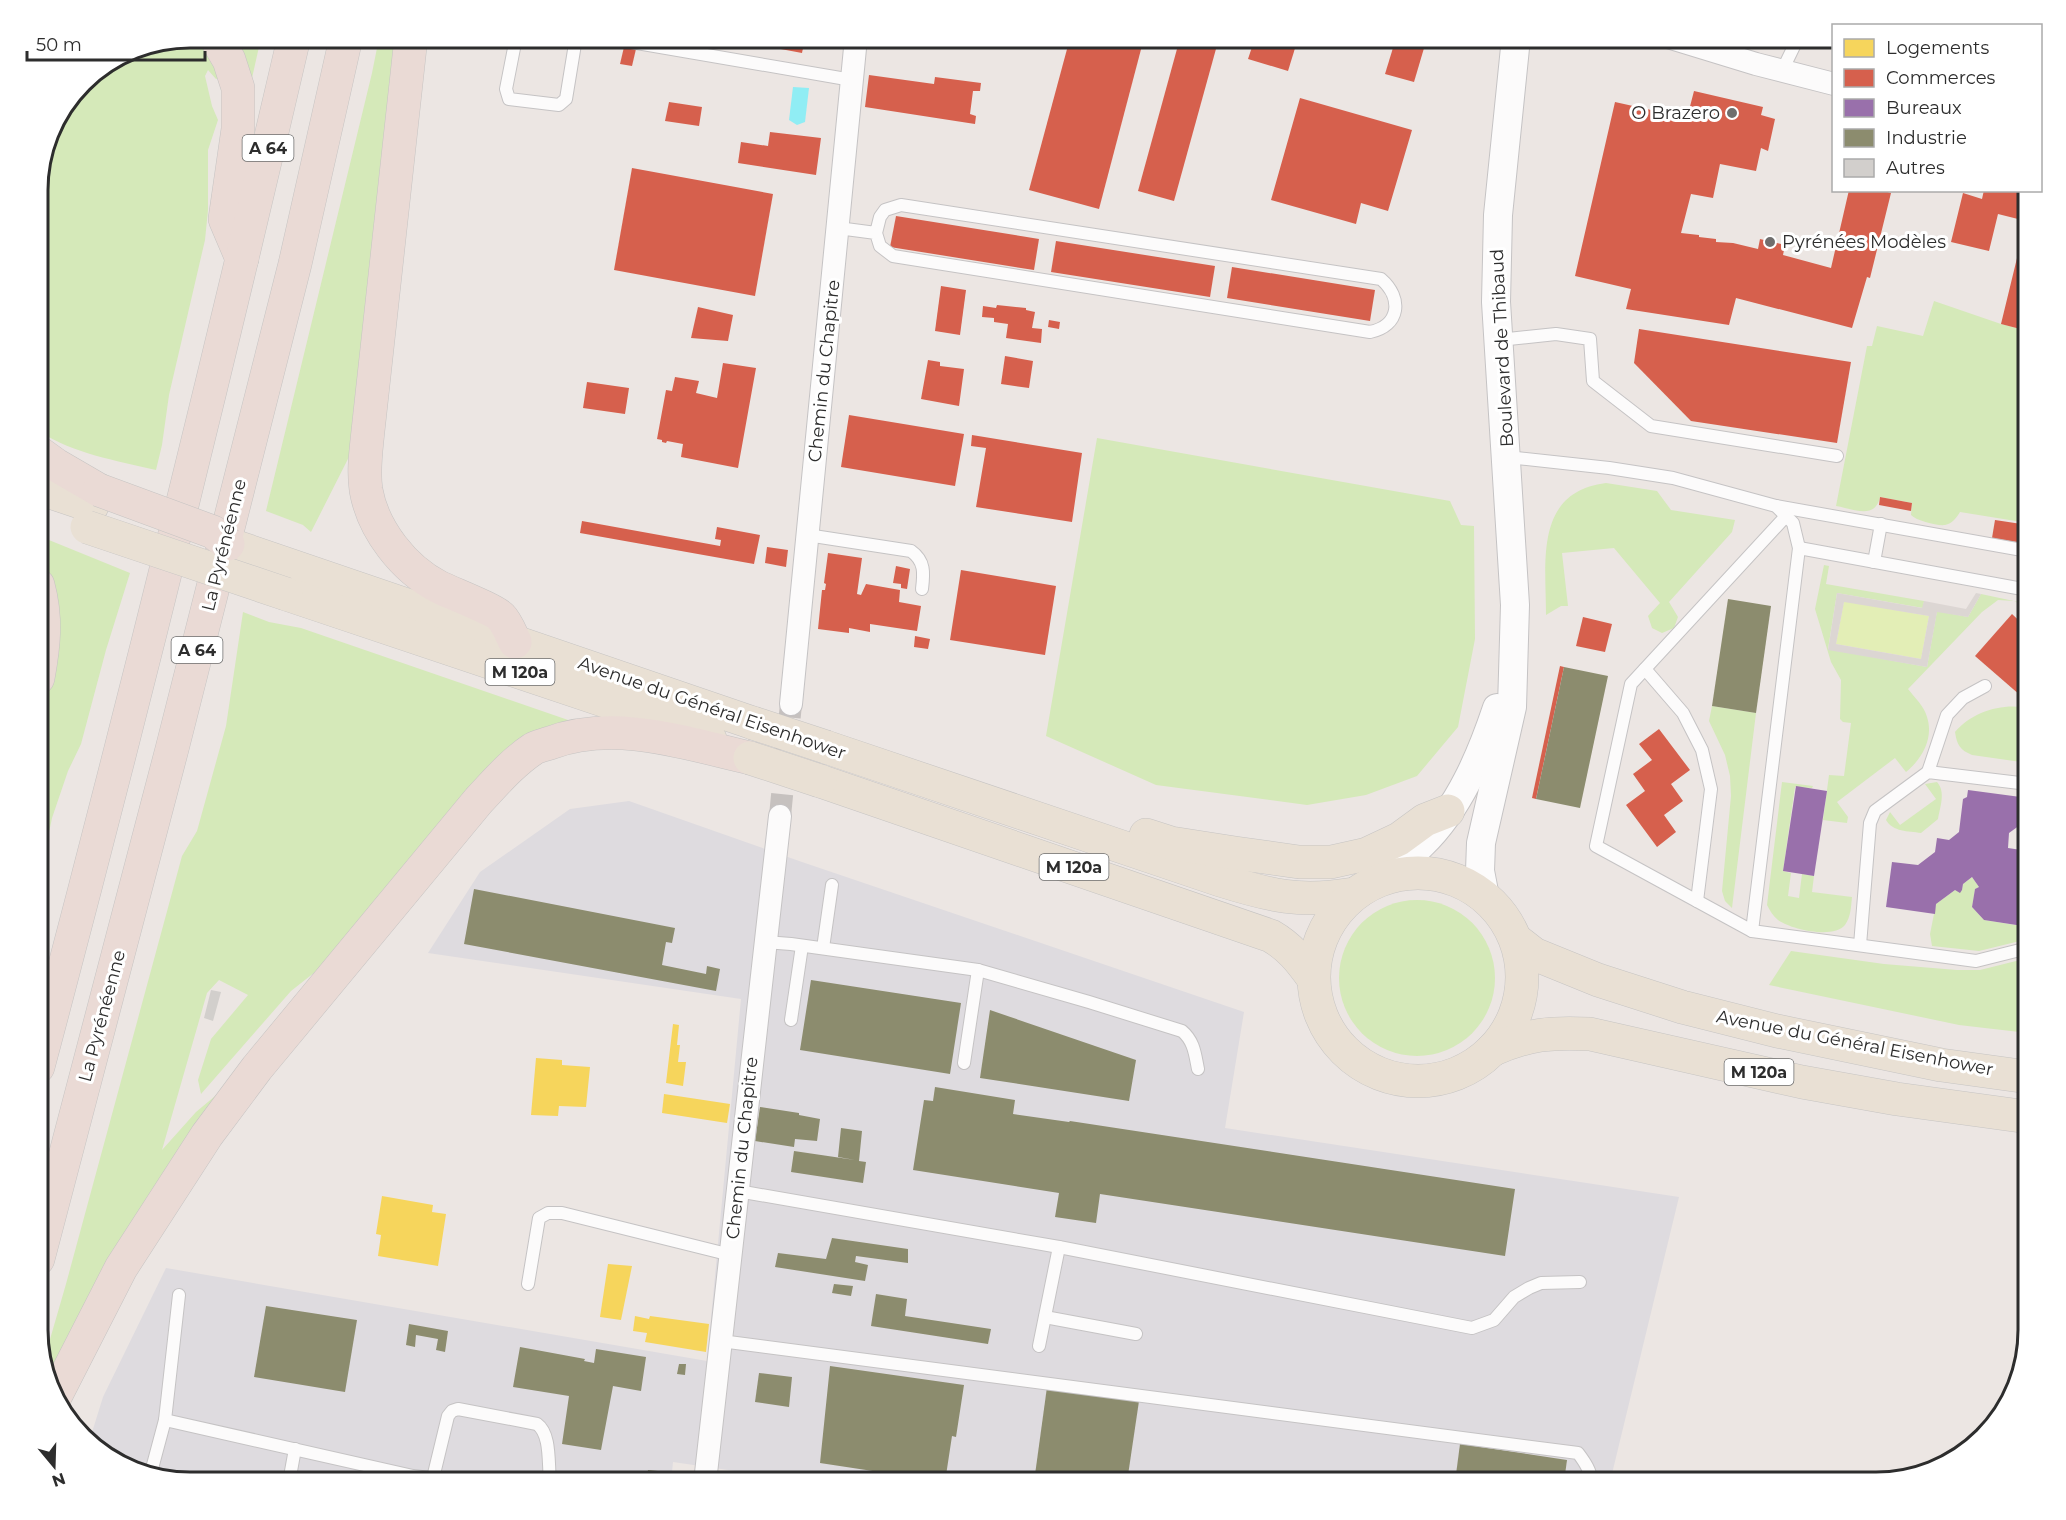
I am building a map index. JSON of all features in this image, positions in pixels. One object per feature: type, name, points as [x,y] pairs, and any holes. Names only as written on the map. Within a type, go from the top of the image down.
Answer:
[{"type":"highway","points":[[222,48],[229,60],[238,88],[238,129],[225,219],[242,259]]},
{"type":"highway","name":"A 64","points":[[48,1029],[242,259],[292,48]]},
{"type":"highway","name":"La Pyrénéenne","points":[[48,1221],[172,749],[280,321],[344,48]]},
{"type":"highway","points":[[410,48],[364,471],[366,492],[376,520],[391,545],[410,567],[437,586],[501,616],[514,642]]},
{"type":"highway","points":[[48,459],[56,465],[93,508],[213,532],[228,544]]},
{"type":"highway","points":[[60,1387],[121,1268],[207,1135],[257,1068],[479,800],[506,771],[534,748],[566,737],[601,731],[682,742],[750,758]]},
{"type":"main road","name":"Avenue du Général Eisenhower","points":[[48,492],[692,730],[750,758],[820,780],[1271,936],[1299,957],[1313,978]]},
{"type":"main road","name":"Avenue du Général Eisenhower","points":[[48,509],[93,508]]},
{"type":"main road","name":"Avenue du Général Eisenhower","points":[[228,544],[289,579],[514,642],[1265,894],[1304,899],[1330,898],[1367,886]]},
{"type":"main road","points":[[1060,825],[1108,822],[1171,843],[1299,862],[1331,862],[1367,854],[1398,839],[1425,820],[1448,812]]},
{"type":"main road","points":[[1424,872],[1446,876],[1467,884],[1485,897],[1498,909],[1516,940],[1521,959],[1523,979],[1520,999],[1505,1035],[1474,1065],[1455,1075],[1433,1080],[1410,1081],[1388,1077],[1368,1069],[1349,1056],[1334,1040],[1322,1021],[1315,1000],[1313,978],[1315,953],[1323,931],[1337,910],[1367,886],[1401,873],[1424,872]]},
{"type":"main road","name":"Avenue du Général Eisenhower","points":[[1516,940],[1534,954],[1598,980],[1682,1007],[1777,1031],[1917,1060],[2018,1075]]},
{"type":"main road","name":"M 120a","points":[[1492,1050],[1517,1039],[1555,1033],[1590,1034],[1802,1082],[2018,1116]]},
{"type":"street","name":"Chemin du Chapitre","points":[[790,705],[855,48]]},
{"type":"street","name":"Boulevard de Thibaud","points":[[1485,897],[1480,871],[1481,843],[1512,707],[1515,604],[1496,302],[1497,214],[1515,48]]},
{"type":"street","points":[[1705,48],[1832,84]]},
{"type":"street","name":"Boulevard de Thibaud","points":[[1367,886],[1424,843],[1448,812],[1470,775],[1488,735],[1513,660]]},
{"type":"street","name":"Chemin du Chapitre","points":[[706,1472],[780,816]]},
{"type":"lane","points":[[514,48],[506,89],[509,99],[559,105],[566,99],[574,48]]},
{"type":"lane","points":[[666,48],[852,80]]},
{"type":"lane","points":[[1782,71],[1793,48]]},
{"type":"lane","points":[[901,205],[1381,279],[1391,288],[1395,297],[1394,314],[1390,324],[1381,330],[1370,332],[893,256],[880,246],[876,233],[880,217],[885,210],[901,205]]},
{"type":"lane","points":[[838,228],[876,233]]},
{"type":"lane","points":[[1499,340],[1556,334],[1590,339],[1593,381],[1651,426],[1837,456]]},
{"type":"lane","points":[[1507,457],[1609,468],[1673,478],[1776,506],[2018,549]]},
{"type":"lane","points":[[1752,931],[1799,548],[1793,524],[1776,506]]},
{"type":"lane","points":[[1786,516],[1631,684],[1596,846],[1752,931],[1976,961],[2018,950]]},
{"type":"lane","points":[[1874,562],[1881,524]]},
{"type":"lane","points":[[807,535],[911,551],[921,562],[924,570],[922,589]]},
{"type":"lane","points":[[1799,548],[2018,588]]},
{"type":"lane","points":[[1645,669],[1683,713],[1702,750],[1711,789],[1697,901]]},
{"type":"lane","points":[[1860,945],[1870,823],[1875,811],[1928,772],[1947,715],[1963,698],[1985,686]]},
{"type":"lane","points":[[1928,772],[2018,783]]},
{"type":"lane","points":[[824,948],[832,885]]},
{"type":"lane","points":[[765,942],[978,970],[1182,1030],[1194,1047],[1198,1069]]},
{"type":"lane","points":[[791,1020],[802,946]]},
{"type":"lane","points":[[964,1063],[978,970]]},
{"type":"lane","points":[[738,1191],[1059,1246],[1472,1328],[1494,1320],[1514,1297],[1529,1288],[1541,1283],[1580,1282]]},
{"type":"lane","points":[[528,1284],[539,1218],[548,1213],[562,1213],[730,1255]]},
{"type":"lane","points":[[1039,1346],[1059,1246]]},
{"type":"lane","points":[[153,1467],[165,1420],[179,1295]]},
{"type":"lane","points":[[1045,1317],[1136,1334]]},
{"type":"lane","points":[[721,1341],[1578,1453],[1589,1472]]},
{"type":"lane","points":[[434,1472],[448,1416],[458,1409],[537,1424],[543,1429],[554,1472]]},
{"type":"lane","points":[[165,1420],[396,1472]]},
{"type":"lane","points":[[291,1472],[295,1449]]},
{"type":"shaded area","points":[[1837,593],[1922,608],[1924,601],[1966,609],[1976,593],[1981,594],[1968,617],[1937,612],[1927,667],[1828,650]],"holes":[[[1844,602],[1929,616],[1921,659],[1836,644]]]},
{"type":"shaded area","points":[[629,801],[1244,1012],[1225,1128],[1679,1197],[1612,1472],[742,1472],[673,1462],[672,1472],[190,1472],[172,1471],[136,1461],[104,1443],[92,1432],[103,1397],[166,1268],[707,1361],[741,999],[428,953],[480,872],[570,809]]},
{"type":"green space","points":[[206,48],[214,59],[220,78],[216,79],[208,70],[205,76],[218,120],[208,150],[208,210],[205,240],[169,395],[156,470],[81,451],[48,437],[48,181],[59,136],[72,111],[83,97],[119,67],[163,51]]},
{"type":"green space","points":[[236,48],[259,48],[252,78]]},
{"type":"green space","points":[[377,48],[397,48],[354,447],[311,532],[303,525],[266,511]]},
{"type":"green space","points":[[1934,301],[2018,328],[2018,521],[1960,512],[1948,524],[1932,524],[1911,515],[1912,503],[1880,497],[1874,509],[1869,511],[1836,506],[1867,346],[1872,346],[1877,326],[1923,336]]},
{"type":"green space","points":[[1097,438],[1450,501],[1461,525],[1474,526],[1475,639],[1458,727],[1417,776],[1366,795],[1307,805],[1156,785],[1046,736]]},
{"type":"green space","points":[[1606,483],[1657,491],[1671,510],[1735,520],[1732,532],[1669,602],[1678,617],[1674,628],[1662,633],[1652,628],[1648,616],[1660,603],[1614,548],[1562,553],[1568,606],[1561,606],[1546,615],[1546,552],[1549,532],[1555,515],[1566,500],[1583,489]]},
{"type":"green space","points":[[48,540],[130,573],[106,650],[81,744],[68,771],[48,837],[48,688],[58,632],[48,578]]},
{"type":"green space","points":[[1824,565],[1829,566],[1826,584],[1924,601],[1923,608],[1837,593],[1828,649],[1927,667],[1937,611],[1968,617],[1981,594],[2014,601],[1998,600],[1982,612],[1908,689],[1926,713],[1929,733],[1925,748],[1906,772],[1895,758],[1837,802],[1848,817],[1847,823],[1823,820],[1829,775],[1844,776],[1851,723],[1840,719],[1841,680],[1831,662],[1815,609]]},
{"type":"green space","points":[[1844,601],[1929,616],[1921,659],[1836,644]]},
{"type":"green space","points":[[243,612],[269,622],[301,628],[571,721],[329,961],[291,991],[201,1094],[198,1080],[211,1039],[248,995],[219,980],[207,993],[162,1150],[196,1112],[233,1081],[55,1372],[49,1344],[182,856],[197,831],[226,726]]},
{"type":"green space","points":[[1712,706],[1756,713],[1732,908],[1725,901],[1722,891],[1731,796],[1730,776],[1725,755],[1709,721]]},
{"type":"green space","points":[[2018,707],[2018,762],[1972,755],[1960,746],[1955,732],[1961,725],[1985,711]]},
{"type":"green space","points":[[1782,782],[1813,786],[1812,788],[1795,787],[1783,871],[1791,873],[1788,896],[1799,898],[1802,874],[1814,876],[1812,892],[1852,897],[1845,925],[1832,932],[1802,930],[1784,924],[1778,920],[1767,905]]},
{"type":"green space","points":[[1937,782],[1942,795],[1938,819],[1921,833],[1901,830],[1889,824],[1886,820],[1890,812],[1900,825],[1936,799],[1925,784]]},
{"type":"green space","points":[[1972,877],[1979,887],[1975,889],[1972,907],[1984,920],[2018,925],[2018,941],[1979,951],[1932,946],[1930,934],[1936,904],[1955,890],[1960,892],[1963,884]]},
{"type":"green space","points":[[1417,900],[1432,901],[1447,906],[1461,913],[1472,923],[1482,934],[1489,948],[1494,963],[1494,993],[1489,1008],[1482,1022],[1472,1033],[1461,1043],[1447,1050],[1432,1055],[1417,1056],[1402,1055],[1387,1050],[1373,1043],[1362,1033],[1352,1022],[1345,1008],[1340,993],[1339,978],[1340,963],[1345,948],[1352,934],[1362,923],[1373,913],[1387,906],[1402,901]]},
{"type":"green space","points":[[1791,951],[1884,964],[1957,970],[1980,970],[2018,960],[2018,1032],[1959,1025],[1769,985]]},
{"type":"water","points":[[793,87],[809,88],[805,122],[797,125],[789,120]]},
{"type":"building: Logements","points":[[673,1024],[679,1025],[678,1062],[686,1062],[683,1086],[666,1083]]},
{"type":"building: Logements","points":[[536,1058],[562,1060],[562,1065],[590,1067],[586,1107],[559,1106],[558,1116],[531,1115]]},
{"type":"building: Logements","points":[[664,1094],[730,1104],[727,1123],[662,1113]]},
{"type":"building: Logements","points":[[382,1196],[433,1205],[432,1212],[446,1214],[438,1266],[378,1256],[381,1235],[376,1234]]},
{"type":"building: Logements","points":[[608,1264],[632,1266],[621,1320],[600,1317]]},
{"type":"building: Logements","points":[[635,1316],[709,1324],[706,1352],[645,1342],[647,1333],[633,1331]]},
{"type":"building: Commerces","points":[[624,48],[636,49],[632,66],[620,64]]},
{"type":"building: Commerces","points":[[775,48],[803,48],[802,53]]},
{"type":"building: Commerces","points":[[1067,48],[1141,48],[1099,209],[1029,190]]},
{"type":"building: Commerces","points":[[1177,48],[1216,48],[1174,201],[1138,191]]},
{"type":"building: Commerces","points":[[1252,48],[1295,48],[1288,71],[1248,59]]},
{"type":"building: Commerces","points":[[1393,48],[1424,48],[1414,82],[1385,74]]},
{"type":"building: Commerces","points":[[869,75],[934,84],[935,77],[981,83],[980,91],[973,91],[970,114],[976,116],[975,124],[865,107]]},
{"type":"building: Commerces","points":[[1694,91],[1763,107],[1761,115],[1775,119],[1768,151],[1761,148],[1756,171],[1720,164],[1713,198],[1691,194],[1681,233],[1758,249],[1760,239],[1785,245],[1783,255],[1831,268],[1849,192],[1891,193],[1870,278],[1867,277],[1852,328],[1736,298],[1729,325],[1626,309],[1631,289],[1575,276],[1615,102],[1687,118]]},
{"type":"building: Commerces","points":[[1300,98],[1412,130],[1388,211],[1361,203],[1356,224],[1271,200]]},
{"type":"building: Commerces","points":[[669,102],[702,107],[699,126],[665,121]]},
{"type":"building: Commerces","points":[[770,132],[821,138],[816,175],[738,163],[741,142],[768,146]]},
{"type":"building: Commerces","points":[[632,168],[773,194],[755,296],[614,270]]},
{"type":"building: Commerces","points":[[1984,192],[2018,192],[2018,219],[1998,214],[1989,251],[1951,242],[1963,193],[1982,199]]},
{"type":"building: Commerces","points":[[896,216],[1039,239],[1034,270],[890,247]]},
{"type":"building: Commerces","points":[[1056,241],[1215,266],[1210,297],[1051,272]]},
{"type":"building: Commerces","points":[[2018,254],[2018,328],[2001,324]]},
{"type":"building: Commerces","points":[[1232,267],[1375,290],[1370,321],[1227,298]]},
{"type":"building: Commerces","points":[[941,286],[966,290],[960,335],[935,331]]},
{"type":"building: Commerces","points":[[997,305],[1026,308],[1026,310],[1035,312],[1032,328],[1042,329],[1041,343],[1006,338],[1008,324],[994,322],[994,318],[982,317],[983,306],[996,308]]},
{"type":"building: Commerces","points":[[698,307],[733,315],[728,341],[691,338]]},
{"type":"building: Commerces","points":[[1049,320],[1060,322],[1059,329],[1048,327]]},
{"type":"building: Commerces","points":[[1639,329],[1851,362],[1837,443],[1691,421],[1634,363]]},
{"type":"building: Commerces","points":[[1005,356],[1033,361],[1029,388],[1001,384]]},
{"type":"building: Commerces","points":[[928,360],[940,362],[940,366],[964,369],[959,406],[921,399]]},
{"type":"building: Commerces","points":[[723,363],[756,368],[738,468],[681,457],[683,444],[667,441],[666,443],[657,439],[666,390],[672,391],[675,377],[699,381],[696,393],[717,398]]},
{"type":"building: Commerces","points":[[587,382],[629,388],[625,414],[583,408]]},
{"type":"building: Commerces","points":[[849,415],[964,434],[955,486],[841,467]]},
{"type":"building: Commerces","points":[[972,435],[1082,453],[1072,522],[976,507],[986,448],[971,446]]},
{"type":"building: Commerces","points":[[1880,497],[1912,503],[1911,511],[1879,505]]},
{"type":"building: Commerces","points":[[1995,520],[2018,523],[2018,542],[1992,538]]},
{"type":"building: Commerces","points":[[582,521],[720,546],[721,540],[715,539],[717,527],[760,535],[754,564],[580,533]]},
{"type":"building: Commerces","points":[[767,547],[788,550],[786,567],[765,563]]},
{"type":"building: Commerces","points":[[828,553],[862,558],[857,594],[861,595],[866,584],[900,590],[899,602],[921,606],[917,631],[870,624],[870,632],[849,628],[849,633],[818,629],[822,590],[825,590],[826,584],[824,583]]},
{"type":"building: Commerces","points":[[896,566],[910,569],[907,589],[901,588],[901,584],[893,583]]},
{"type":"building: Commerces","points":[[961,570],[1056,586],[1045,655],[950,640]]},
{"type":"building: Commerces","points":[[2012,614],[2018,620],[2018,693],[1975,656]]},
{"type":"building: Commerces","points":[[1583,617],[1612,624],[1605,652],[1576,646]]},
{"type":"building: Commerces","points":[[915,636],[930,639],[928,649],[914,647]]},
{"type":"building: Commerces","points":[[1560,666],[1564,667],[1536,799],[1532,798]]},
{"type":"building: Commerces","points":[[1659,729],[1690,770],[1671,784],[1683,801],[1664,815],[1676,832],[1657,847],[1626,805],[1645,791],[1633,774],[1652,760],[1639,744]]},
{"type":"building: Bureaux","points":[[1796,786],[1827,791],[1814,876],[1783,871]]},
{"type":"building: Bureaux","points":[[1968,790],[2018,797],[2018,826],[2009,833],[2008,848],[2018,850],[2018,925],[1984,920],[1972,907],[1975,889],[1979,887],[1972,877],[1963,884],[1960,893],[1955,890],[1936,904],[1935,914],[1886,907],[1892,862],[1918,865],[1935,852],[1937,838],[1949,840],[1959,832],[1963,799],[1967,797]]},
{"type":"building: Industrie","points":[[1728,599],[1771,606],[1756,713],[1712,706]]},
{"type":"building: Industrie","points":[[1564,667],[1608,676],[1580,808],[1536,799]]},
{"type":"building: Industrie","points":[[474,889],[675,928],[672,943],[666,942],[662,965],[706,974],[707,966],[720,969],[716,991],[464,944]]},
{"type":"building: Industrie","points":[[811,980],[961,1003],[950,1074],[800,1050]]},
{"type":"building: Industrie","points":[[990,1010],[1136,1060],[1129,1101],[980,1078]]},
{"type":"building: Industrie","points":[[935,1087],[1015,1100],[1013,1114],[1515,1189],[1505,1256],[1100,1194],[1096,1223],[1055,1217],[1059,1193],[913,1170],[924,1100],[933,1101]]},
{"type":"building: Industrie","points":[[760,1107],[820,1119],[817,1141],[795,1139],[794,1147],[755,1141]]},
{"type":"building: Industrie","points":[[841,1128],[862,1131],[859,1161],[866,1162],[863,1183],[791,1172],[794,1151],[855,1160],[838,1157]]},
{"type":"building: Industrie","points":[[832,1238],[908,1249],[908,1263],[856,1256],[855,1262],[868,1265],[865,1281],[775,1267],[778,1253],[826,1259]]},
{"type":"building: Industrie","points":[[834,1284],[853,1286],[851,1296],[832,1293]]},
{"type":"building: Industrie","points":[[876,1294],[907,1299],[905,1316],[991,1329],[988,1344],[871,1326]]},
{"type":"building: Industrie","points":[[266,1306],[357,1320],[345,1392],[254,1377]]},
{"type":"building: Industrie","points":[[409,1324],[448,1331],[445,1352],[436,1350],[438,1339],[416,1335],[415,1347],[406,1345]]},
{"type":"building: Industrie","points":[[520,1347],[585,1359],[584,1361],[594,1363],[596,1349],[646,1357],[641,1391],[613,1386],[601,1450],[562,1444],[569,1396],[513,1387]]},
{"type":"building: Industrie","points":[[679,1364],[686,1364],[685,1375],[677,1374]]},
{"type":"building: Industrie","points":[[830,1366],[964,1385],[956,1437],[952,1436],[947,1472],[879,1472],[820,1463]]},
{"type":"building: Industrie","points":[[759,1373],[792,1377],[789,1407],[755,1402]]},
{"type":"building: Industrie","points":[[1047,1387],[1139,1401],[1128,1472],[1035,1472]]},
{"type":"building: Industrie","points":[[1460,1444],[1567,1460],[1565,1472],[1456,1472]]},
{"type":"building: Autres","points":[[211,990],[221,992],[213,1021],[204,1018]]},
{"type":"tunnel","points":[[780,816],[791,704]]},
{"type":"place","name":"O Brazero","points":[[1732,113]]},
{"type":"place","name":"Pyrénées Modèles","points":[[1770,242]]}]
